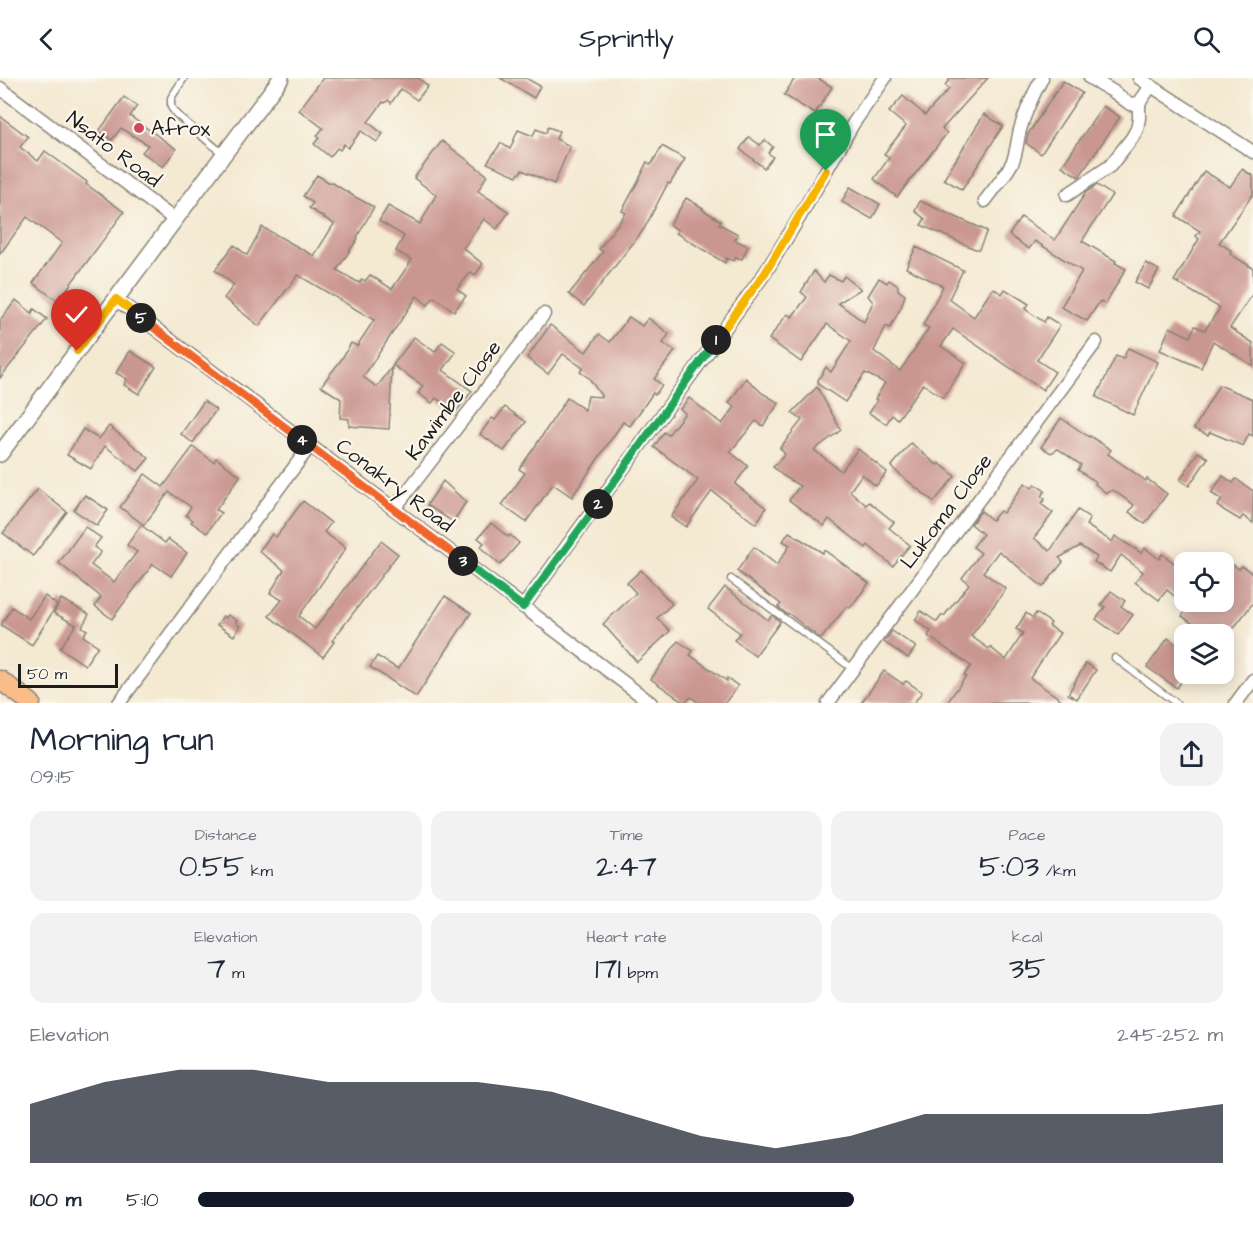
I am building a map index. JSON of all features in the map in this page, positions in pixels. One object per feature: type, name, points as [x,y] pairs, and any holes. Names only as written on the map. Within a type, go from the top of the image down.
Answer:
[{"type":"main road","points":[[0,680],[31,703]]},
{"type":"street","points":[[0,454],[281,78]]},
{"type":"street","points":[[523,607],[765,273],[853,124],[885,78]]},
{"type":"street","points":[[985,201],[1012,164],[1026,112],[1042,78]]},
{"type":"street","points":[[1090,78],[1130,104],[1139,104]]},
{"type":"street","points":[[1139,78],[1253,152]]},
{"type":"street","points":[[1067,195],[1110,166],[1132,138],[1140,118],[1139,104],[1151,86]]},
{"type":"street","name":"Nsato Road","points":[[0,88],[175,220]]},
{"type":"street","name":"Conakry Road","points":[[116,299],[651,703]]},
{"type":"street","name":"Kawimbe Close","points":[[394,509],[544,314]]},
{"type":"street","name":"Lukoma Close","points":[[828,703],[1096,342]]},
{"type":"street","points":[[119,703],[310,446]]},
{"type":"street","points":[[1236,703],[1253,680]]},
{"type":"lane","points":[[184,78],[171,98],[171,107],[176,114],[224,155]]},
{"type":"lane","points":[[731,579],[853,669]]},
{"type":"lane","points":[[1115,658],[1176,703]]},
{"type":"building","points":[[323,78],[418,78],[428,86],[417,100],[401,89],[391,103],[388,100],[383,102],[368,122],[383,134],[377,142],[361,131],[348,148],[344,144],[340,150],[337,148],[330,157],[314,144],[323,128],[299,110]]},
{"type":"building","points":[[500,78],[526,78],[540,86],[534,98]]},
{"type":"building","points":[[795,78],[818,78],[832,87],[815,114],[784,95]]},
{"type":"building","points":[[951,78],[988,78],[942,129],[947,133],[897,197],[874,179],[889,158],[884,154],[906,126],[889,112],[903,96],[925,115],[949,89],[945,85]]},
{"type":"building","points":[[1063,81],[1082,93],[1041,154],[1026,143],[1028,134]]},
{"type":"building","points":[[124,97],[137,106],[130,116],[176,149],[163,167],[142,152],[148,145],[121,128],[112,140],[99,131]]},
{"type":"building","points":[[1103,106],[1120,117],[1079,177],[1062,166]]},
{"type":"building","points":[[984,114],[1003,126],[962,190],[944,179]]},
{"type":"building","points":[[0,116],[28,137],[20,147],[38,161],[45,151],[124,212],[58,301],[33,283],[62,243],[27,217],[0,254]]},
{"type":"building","points":[[548,127],[559,131],[556,139],[570,146],[554,184],[522,170],[517,176],[487,163],[501,143],[510,149],[518,130],[533,136],[536,129],[546,133]]},
{"type":"building","points":[[749,137],[760,145],[765,140],[773,147],[768,153],[773,157],[764,168],[740,149]]},
{"type":"building","points":[[442,141],[487,175],[478,191],[509,212],[497,229],[484,219],[463,248],[483,264],[475,275],[471,272],[457,289],[466,296],[454,311],[434,297],[428,305],[417,296],[363,377],[377,387],[392,367],[389,429],[349,426],[349,419],[340,418],[341,399],[321,386],[351,343],[357,346],[374,320],[298,275],[259,326],[224,298],[234,285],[215,270],[234,245],[247,255],[262,227],[314,256],[334,224],[309,208],[313,203],[303,196],[317,175],[374,207],[358,238],[337,270],[359,283],[362,279],[365,281],[370,275],[392,289],[412,260],[396,251],[404,236],[379,221],[388,206],[420,224],[436,195],[414,178]]},
{"type":"building","points":[[662,146],[685,159],[670,184],[668,183],[644,229],[584,306],[569,294],[603,252],[599,249],[626,213],[622,211],[647,162],[651,165]]},
{"type":"building","points":[[1242,169],[1253,176],[1253,194],[1219,243],[1231,250],[1230,254],[1253,268],[1253,293],[1230,328],[1253,343],[1253,366],[1213,341],[1201,368],[1160,350],[1170,327],[1190,337],[1195,326],[1205,330],[1220,308],[1174,281],[1199,239],[1196,236],[1200,231],[1176,216],[1204,171],[1230,187]]},
{"type":"building","points":[[1097,185],[1112,195],[1082,241],[1126,269],[1105,304],[1100,301],[1087,321],[1061,307],[1082,271],[1035,241],[1029,249],[1009,235],[1021,217],[1055,240],[1086,192]]},
{"type":"building","points":[[850,187],[880,204],[872,219],[842,202]]},
{"type":"building","points":[[686,198],[721,221],[719,224],[738,234],[735,240],[748,246],[742,259],[736,257],[734,261],[726,258],[725,263],[676,233],[678,230],[670,225]]},
{"type":"building","points":[[920,201],[987,231],[979,249],[921,225],[925,219],[915,211]]},
{"type":"building","points":[[916,247],[963,270],[949,299],[974,317],[993,288],[1002,294],[1005,289],[1029,304],[1025,309],[1044,322],[1047,317],[1060,325],[1037,360],[1055,372],[1043,390],[953,329],[941,346],[966,363],[943,398],[923,384],[898,419],[892,415],[886,424],[869,413],[878,400],[875,399],[885,383],[865,373],[845,402],[818,384],[826,367],[831,372],[851,341],[827,324],[801,362],[769,339],[787,314],[792,317],[807,297],[801,292],[814,271],[824,282],[829,275],[841,281],[844,276],[861,289],[838,303],[864,322],[873,302],[868,296],[879,278],[887,283],[889,280],[905,295],[890,328],[886,326],[874,351],[900,371],[929,328],[923,325],[943,286],[906,268]]},
{"type":"building","points":[[1146,263],[1159,270],[1148,289],[1135,282]]},
{"type":"building","points":[[16,300],[32,313],[34,309],[47,319],[0,378],[0,320]]},
{"type":"building","points":[[629,317],[642,326],[648,318],[669,334],[663,343],[675,351],[654,379],[662,385],[655,395],[653,393],[630,426],[623,422],[572,497],[553,484],[526,522],[502,505],[525,473],[519,469],[567,398],[585,410],[588,396],[602,397],[589,378],[580,372],[583,368],[563,354],[548,374],[527,358],[550,325],[586,352],[599,334],[610,342]]},
{"type":"building","points":[[414,337],[435,352],[442,342],[456,352],[443,370],[472,391],[456,412],[436,398],[432,403],[418,393],[423,386],[393,365]]},
{"type":"building","points":[[1128,348],[1158,362],[1133,415],[1096,397],[1116,356],[1123,359]]},
{"type":"building","points":[[130,351],[156,367],[139,394],[124,385],[127,379],[116,373]]},
{"type":"building","points":[[746,378],[762,393],[779,403],[763,426],[756,421],[730,452],[748,466],[735,484],[766,508],[756,524],[712,491],[686,527],[671,517],[698,480],[654,447],[664,432],[668,435],[685,413],[680,409],[689,398],[722,424],[735,407],[729,403]]},
{"type":"building","points":[[1219,385],[1253,399],[1253,436],[1249,434],[1243,446],[1210,432],[1208,435],[1194,429]]},
{"type":"building","points":[[817,387],[841,430],[814,450],[841,471],[858,449],[887,472],[876,486],[862,474],[850,491],[866,505],[869,502],[894,522],[889,528],[910,545],[893,566],[868,545],[866,548],[829,519],[824,526],[789,500],[800,486],[773,467],[785,454],[780,448],[802,420],[792,413]]},
{"type":"building","points":[[204,401],[216,410],[193,443],[181,434]]},
{"type":"building","points":[[505,407],[526,422],[504,451],[480,434],[492,418],[495,420]]},
{"type":"building","points":[[1061,418],[1111,450],[1108,454],[1167,494],[1145,524],[1129,512],[1134,505],[1113,490],[1106,493],[1095,484],[1096,482],[1078,470],[1081,465],[1058,449],[1051,453],[1041,447]]},
{"type":"building","points":[[109,426],[149,458],[138,471],[105,446],[91,469],[67,455],[83,429],[99,439]]},
{"type":"building","points":[[911,443],[937,465],[939,463],[955,476],[934,502],[891,467]]},
{"type":"building","points":[[193,447],[214,462],[216,458],[240,476],[216,510],[221,513],[207,533],[191,522],[193,520],[186,515],[191,507],[169,492],[144,525],[120,507],[145,474],[163,487]]},
{"type":"building","points":[[1198,452],[1208,458],[1189,486],[1180,480]]},
{"type":"building","points":[[1223,476],[1233,483],[1236,479],[1253,491],[1253,523],[1243,516],[1240,520],[1217,506],[1222,500],[1211,493]]},
{"type":"building","points":[[443,481],[466,502],[453,522],[427,505]]},
{"type":"building","points":[[1025,483],[1032,488],[1035,484],[1045,491],[1041,496],[1045,499],[1041,504],[1053,513],[1034,538],[1050,551],[1078,510],[1090,518],[1086,525],[1112,542],[1115,536],[1141,553],[1145,548],[1159,559],[1162,554],[1174,563],[1174,596],[1167,590],[1159,600],[1135,582],[1143,572],[1121,555],[1110,572],[1094,562],[1097,557],[1080,546],[1059,558],[1063,562],[1043,587],[999,551],[983,572],[1006,589],[971,636],[1006,660],[1023,633],[1016,629],[1026,613],[1033,618],[1036,613],[1051,623],[1049,626],[1060,633],[1030,678],[1066,703],[947,703],[971,666],[928,636],[931,631],[915,620],[921,611],[937,622],[942,615],[944,616],[969,584],[962,578],[981,553],[973,547],[983,534],[971,524],[981,511],[992,520],[1000,511],[1003,513]]},
{"type":"building","points":[[38,489],[67,512],[33,556],[3,533]]},
{"type":"building","points":[[85,495],[108,510],[97,526],[74,510]]},
{"type":"building","points":[[303,501],[331,523],[324,532],[346,548],[299,616],[315,629],[381,541],[398,554],[332,641],[334,642],[323,657],[269,616],[282,600],[270,593],[284,570],[259,551],[272,534],[276,537]]},
{"type":"building","points":[[491,523],[519,543],[500,565],[480,547],[484,543],[478,538]]},
{"type":"building","points":[[141,525],[165,543],[168,539],[187,553],[171,576],[153,564],[112,619],[95,606],[101,597],[59,563],[85,527],[101,538],[94,547],[101,552],[91,565],[114,582],[137,552],[127,545]]},
{"type":"building","points":[[789,532],[823,553],[824,550],[869,583],[850,608],[847,606],[821,639],[778,607],[781,604],[737,571],[754,547],[777,565],[790,545],[783,541]]},
{"type":"building","points":[[1234,565],[1239,569],[1242,566],[1253,574],[1253,603],[1234,628],[1234,624],[1193,624],[1182,616],[1185,612],[1234,612]]},
{"type":"building","points":[[641,570],[672,604],[657,618],[670,631],[637,662],[603,624],[636,593],[627,583]]},
{"type":"building","points":[[725,587],[768,620],[772,615],[780,622],[755,656],[734,640],[740,633],[708,609]]},
{"type":"building","points":[[1111,591],[1125,601],[1121,606],[1133,615],[1118,635],[1096,619],[1105,607],[1101,605]]},
{"type":"building","points":[[45,596],[57,605],[32,645],[1,625],[12,607],[29,619]]},
{"type":"building","points":[[445,596],[471,613],[416,697],[370,667],[377,656],[398,669]]},
{"type":"building","points":[[61,599],[89,614],[82,627],[87,630],[83,636],[98,646],[85,665],[60,648],[76,625],[54,613]]},
{"type":"building","points":[[228,615],[240,626],[234,636],[217,625],[223,616],[226,618]]},
{"type":"building","points":[[892,631],[916,647],[908,658],[884,642]]},
{"type":"building","points":[[1168,638],[1174,643],[1174,684],[1180,684],[1177,688],[1147,667]]},
{"type":"building","points":[[678,641],[693,651],[690,655],[738,686],[725,703],[699,703],[691,697],[685,703],[651,679]]},
{"type":"building","points":[[1086,663],[1096,670],[1077,699],[1068,694]]},
{"type":"building","points":[[884,671],[903,684],[906,681],[922,692],[914,703],[861,703]]},
{"type":"place","name":"Afrox","points":[[139,128]]},
{"type":"route","points":[[77,351],[116,299],[523,607],[765,273],[826,171]]}]
